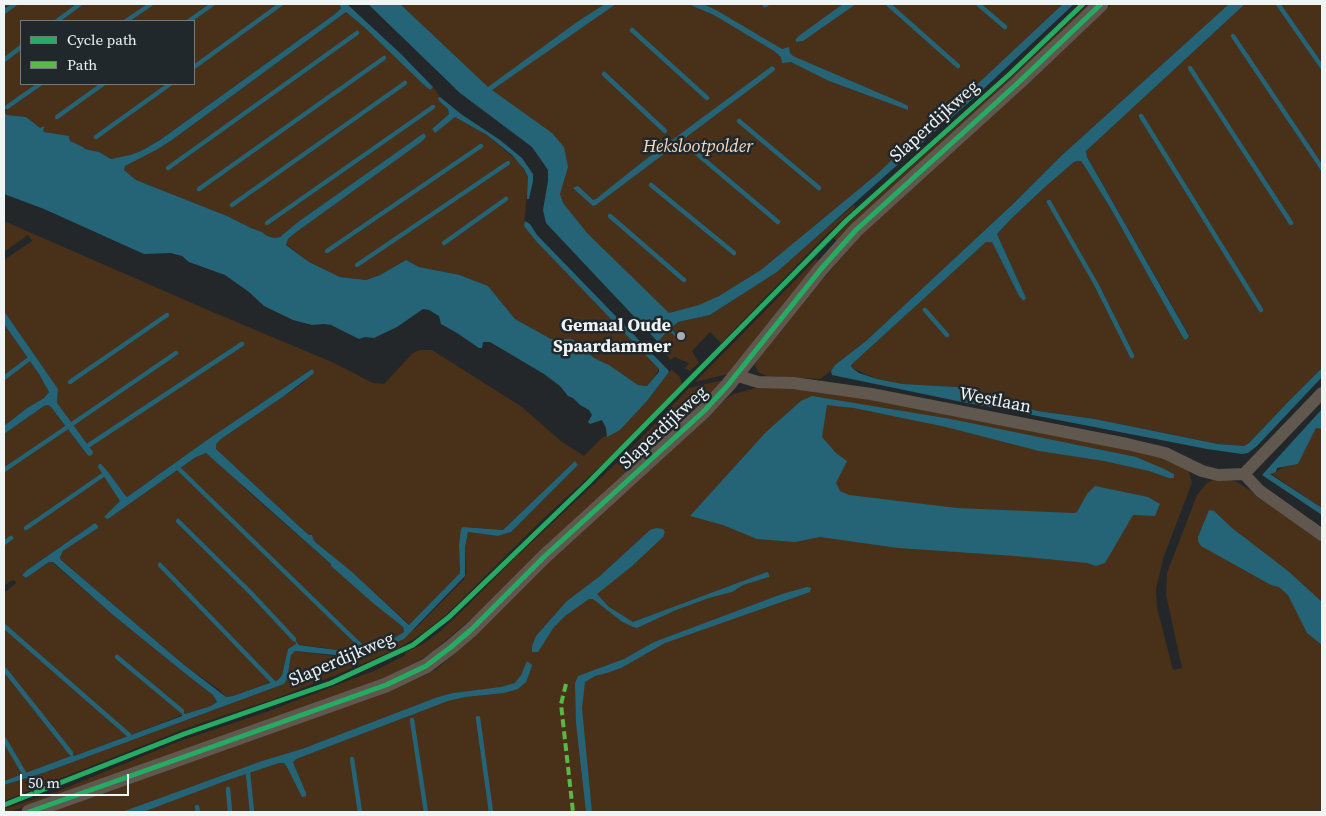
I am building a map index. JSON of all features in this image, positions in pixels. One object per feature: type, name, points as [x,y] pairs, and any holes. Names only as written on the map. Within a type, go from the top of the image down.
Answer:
[{"type":"street","name":"Slaperdijkweg","points":[[29,812],[386,685],[426,666],[462,638],[545,556],[688,427],[714,401],[856,230],[1019,82],[1101,4]]},
{"type":"street","name":"Westlaan","points":[[735,375],[758,382],[793,383],[879,396],[1088,436],[1165,453],[1210,474],[1244,474]]},
{"type":"street","points":[[1322,393],[1244,474],[1260,491],[1322,534]]},
{"type":"green space","points":[[4,4],[339,4],[341,7],[335,14],[160,140],[141,151],[125,157],[111,159],[99,152],[85,149],[70,141],[70,137],[44,132],[26,117],[7,115],[4,112],[7,109],[4,109]]},
{"type":"green space","name":"Hekslootpolder","points":[[384,4],[1069,4],[948,117],[949,119],[940,127],[939,124],[828,228],[854,205],[855,208],[827,234],[721,343],[710,332],[692,351],[699,363],[690,371],[685,368],[689,363],[674,357],[671,360],[656,343],[668,330],[675,336],[676,334],[670,328],[678,322],[710,315],[777,272],[809,243],[735,293],[665,318],[553,206],[556,170]]},
{"type":"green space","points":[[1088,4],[1092,4],[837,241],[834,238],[850,221],[1012,76]]},
{"type":"green space","points":[[1112,4],[1229,4],[1061,156],[1014,203],[866,341],[835,365],[831,371],[820,379],[767,376],[758,372],[755,365],[758,359],[816,287],[872,223]]},
{"type":"green space","points":[[1245,4],[1322,4],[1322,368],[1249,443],[1244,446],[1218,444],[1095,419],[1038,411],[969,394],[957,387],[903,384],[877,379],[852,368],[851,365],[986,242],[992,242],[1019,296],[1026,298],[997,234],[1045,187],[1074,162],[1078,161],[1081,161],[1111,209],[1182,336],[1189,335],[1087,157],[1086,151]]},
{"type":"green space","points":[[346,12],[430,89],[433,87],[440,97],[439,101],[448,109],[449,114],[432,129],[435,132],[455,117],[487,135],[520,163],[528,177],[524,226],[659,369],[647,386],[638,385],[609,365],[594,358],[572,339],[551,339],[515,319],[488,286],[460,275],[419,267],[406,260],[380,275],[366,280],[340,277],[309,262],[286,244],[288,239],[295,233],[426,137],[362,177],[280,237],[274,238],[227,216],[136,180],[124,170],[125,166],[172,140]]},
{"type":"green space","points":[[4,221],[332,362],[373,383],[384,384],[412,354],[419,350],[432,350],[522,407],[562,442],[584,456],[603,437],[620,430],[647,401],[669,372],[672,370],[680,377],[682,384],[603,464],[542,520],[447,614],[423,633],[399,648],[339,674],[277,698],[187,728],[4,801],[4,785],[46,772],[284,684],[287,679],[291,655],[295,651],[344,657],[368,654],[386,647],[416,628],[464,579],[466,573],[465,547],[468,532],[498,536],[511,532],[578,465],[575,461],[503,530],[463,527],[459,545],[460,573],[410,625],[314,541],[312,535],[309,535],[301,528],[214,446],[221,439],[303,383],[312,369],[127,497],[109,473],[98,465],[120,501],[112,509],[108,519],[202,453],[209,454],[331,566],[403,627],[404,632],[381,643],[351,652],[296,644],[288,649],[282,675],[278,680],[226,697],[183,664],[61,560],[60,557],[63,551],[98,528],[95,523],[22,575],[26,578],[49,562],[52,562],[113,615],[213,695],[217,702],[211,706],[185,714],[182,712],[182,715],[154,726],[4,781],[4,593],[16,583],[14,580],[4,586],[4,434],[48,405],[86,453],[57,403],[58,389],[4,311],[4,260],[32,241],[28,235],[4,252]]},
{"type":"green space","points":[[816,259],[820,262],[728,374],[695,382]]},
{"type":"green space","points":[[4,324],[39,374],[49,392],[44,398],[27,408],[4,426]]},
{"type":"green space","points":[[723,380],[708,398],[474,617],[417,662],[388,678],[34,804],[4,812],[4,809],[56,792],[177,742],[269,711],[376,670],[404,656],[406,652],[423,644],[438,633],[459,614],[517,556],[624,456],[689,388]]},
{"type":"green space","points":[[759,387],[817,389],[1159,456],[1185,468],[1189,472],[1192,483],[1164,556],[1156,589],[1157,607],[1173,670],[1182,668],[1166,595],[1167,573],[1197,495],[1207,483],[1213,480],[1237,482],[1322,537],[1322,812],[47,812],[389,691],[438,668],[461,648],[548,562],[727,398],[734,394]]},
{"type":"green space","points":[[1316,428],[1322,429],[1322,508],[1270,473],[1276,472],[1283,467],[1298,464]]},
{"type":"water","points":[[339,4],[347,4],[401,54],[433,87],[430,90],[346,12],[172,140],[125,166],[124,170],[136,180],[227,216],[274,238],[280,237],[298,222],[424,133],[426,137],[421,142],[295,233],[288,239],[286,245],[309,262],[340,277],[366,280],[380,275],[406,260],[419,267],[460,275],[488,286],[515,319],[551,339],[572,339],[594,358],[609,365],[638,385],[647,386],[659,372],[659,369],[536,241],[524,226],[525,221],[530,224],[537,235],[669,372],[647,401],[620,430],[607,437],[606,428],[602,420],[590,424],[588,422],[592,415],[589,410],[568,396],[560,386],[544,374],[490,342],[483,342],[482,348],[479,348],[441,324],[439,316],[429,310],[423,309],[397,327],[374,338],[365,337],[359,339],[331,325],[312,325],[293,320],[264,306],[249,292],[225,275],[189,262],[182,256],[171,253],[144,254],[44,209],[4,194],[4,112],[7,115],[26,117],[40,128],[45,126],[44,132],[69,136],[70,141],[85,149],[99,152],[111,159],[130,155],[160,140],[335,14],[341,8]]},
{"type":"water","points":[[368,4],[400,4],[488,87],[577,22],[605,4],[616,4],[492,90],[552,133],[564,147],[568,167],[560,194],[563,203],[587,233],[669,313],[699,305],[719,296],[761,270],[876,175],[933,121],[939,122],[940,127],[777,272],[710,315],[678,322],[671,328],[675,336],[668,330],[658,342],[546,223],[543,210],[548,170],[532,147],[460,93]]},
{"type":"water","points":[[688,4],[703,4],[716,10],[782,49],[789,47],[790,53],[793,56],[900,102],[908,106],[908,110],[829,81],[791,62],[782,63],[781,57],[774,51],[714,15]]},
{"type":"water","points":[[843,4],[856,4],[803,41],[796,42],[800,35]]},
{"type":"water","points":[[1063,4],[1074,4],[976,96],[951,118],[948,118],[947,115],[953,107]]},
{"type":"water","points":[[1229,4],[1245,4],[1086,151],[1087,157],[1189,336],[1188,338],[1185,340],[1182,336],[1111,209],[1081,161],[1078,161],[1074,162],[1045,187],[997,234],[1026,298],[1024,301],[1019,296],[992,242],[986,242],[851,365],[859,373],[877,379],[903,384],[957,387],[969,394],[1038,411],[1095,419],[1218,444],[1244,446],[1322,368],[1322,377],[1257,446],[1248,453],[1242,454],[1207,449],[832,375],[831,371],[835,365],[866,341],[1014,203],[1061,156]]},
{"type":"water","points":[[772,66],[775,70],[596,205],[593,206],[573,188],[578,186],[593,200],[596,199],[641,163]]},
{"type":"water","points":[[440,97],[522,158],[533,174],[529,199],[527,199],[528,177],[524,169],[512,155],[487,135],[455,117],[435,133],[432,129],[449,114],[448,109],[439,101],[438,98]]},
{"type":"water","points":[[4,311],[58,389],[57,403],[93,452],[92,455],[89,456],[86,453],[48,405],[4,434],[4,426],[27,408],[44,398],[49,392],[39,374],[4,324]]},
{"type":"water","points":[[312,369],[313,374],[221,439],[216,444],[216,449],[301,528],[309,535],[312,535],[314,541],[352,572],[409,625],[460,573],[459,545],[461,529],[463,527],[503,530],[575,461],[578,465],[511,532],[498,536],[468,532],[465,547],[465,576],[404,639],[368,654],[355,657],[295,651],[291,655],[287,679],[284,684],[46,772],[4,785],[4,781],[71,756],[71,753],[74,756],[182,716],[182,711],[185,714],[211,706],[217,702],[213,695],[113,615],[53,562],[49,562],[26,578],[22,575],[95,523],[98,528],[63,551],[60,557],[61,560],[183,664],[226,697],[278,680],[282,675],[288,649],[296,644],[294,639],[299,645],[351,652],[381,643],[404,632],[403,627],[331,566],[206,453],[196,457],[108,519],[104,517],[120,501],[98,467],[99,464],[109,473],[127,497]]},
{"type":"water","points":[[812,396],[951,419],[1136,457],[1174,474],[1174,478],[1104,461],[1039,451],[946,427],[854,408],[827,405],[822,437],[836,453],[847,461],[836,483],[840,491],[849,495],[957,508],[1074,513],[1077,512],[1087,494],[1095,486],[1148,497],[1160,504],[1155,516],[1133,515],[1105,563],[1096,566],[1087,563],[1015,556],[898,548],[820,537],[795,542],[757,539],[723,525],[690,516],[766,432],[801,401]]},
{"type":"water","points":[[1322,409],[1322,429],[1316,428],[1298,464],[1277,468],[1276,472],[1270,474],[1322,508],[1322,515],[1262,475]]},
{"type":"water","points":[[1209,510],[1214,511],[1232,528],[1288,571],[1322,602],[1322,645],[1307,633],[1288,595],[1279,587],[1271,585],[1201,546],[1198,537]]},
{"type":"water","points":[[656,528],[663,529],[665,532],[663,537],[631,567],[597,594],[609,607],[633,622],[767,572],[769,577],[743,585],[732,592],[676,610],[637,628],[621,621],[593,599],[589,599],[565,616],[554,627],[538,652],[532,652],[536,636],[567,601],[600,576],[650,530]]},
{"type":"water","points":[[807,587],[811,588],[810,592],[665,643],[621,668],[595,676],[585,682],[582,708],[592,812],[586,812],[576,723],[575,683],[578,676],[624,659],[654,642],[782,594]]},
{"type":"water","points":[[527,661],[532,665],[531,669],[526,682],[518,689],[504,693],[465,697],[448,701],[296,759],[293,762],[306,796],[302,797],[284,763],[279,763],[143,812],[122,812],[262,761],[302,749],[438,697],[515,683]]},
{"type":"waterway","points":[[4,12],[15,4]]},
{"type":"waterway","points":[[58,20],[80,4]]},
{"type":"waterway","points":[[127,20],[151,4]]},
{"type":"waterway","points":[[190,20],[213,4]]},
{"type":"waterway","points":[[195,66],[281,4]]},
{"type":"waterway","points":[[888,4],[958,66]]},
{"type":"waterway","points":[[978,4],[1005,27]]},
{"type":"waterway","points":[[1278,4],[1322,67]]},
{"type":"waterway","points":[[632,30],[707,98]]},
{"type":"waterway","points":[[168,168],[357,33]]},
{"type":"waterway","points":[[1233,36],[1322,168]]},
{"type":"waterway","points":[[4,60],[20,48]]},
{"type":"waterway","points":[[199,189],[384,58]]},
{"type":"waterway","points":[[1190,68],[1291,223]]},
{"type":"waterway","points":[[604,74],[665,131]]},
{"type":"waterway","points":[[232,205],[405,83]]},
{"type":"waterway","points":[[7,107],[39,85]]},
{"type":"waterway","points":[[57,117],[102,85]]},
{"type":"waterway","points":[[96,137],[169,85]]},
{"type":"waterway","points":[[267,223],[433,107]]},
{"type":"waterway","points":[[1141,116],[1261,310]]},
{"type":"waterway","points":[[739,121],[819,188]]},
{"type":"waterway","points":[[327,251],[481,146]]},
{"type":"waterway","points":[[695,152],[778,222]]},
{"type":"waterway","points":[[357,265],[508,163]]},
{"type":"waterway","points":[[651,185],[734,253]]},
{"type":"waterway","points":[[444,243],[506,199]]},
{"type":"waterway","points":[[1049,202],[1096,284],[1132,356]]},
{"type":"waterway","points":[[610,216],[684,280]]},
{"type":"waterway","points":[[925,310],[947,335]]},
{"type":"waterway","points":[[70,382],[167,315]]},
{"type":"waterway","points":[[89,445],[242,344]]},
{"type":"waterway","points":[[72,424],[176,353]]},
{"type":"waterway","points":[[4,378],[29,359]]},
{"type":"waterway","points":[[4,470],[66,428]]},
{"type":"waterway","points":[[179,469],[364,649]]},
{"type":"waterway","points":[[26,528],[103,475]]},
{"type":"waterway","points":[[178,521],[250,592],[294,639]]},
{"type":"waterway","points":[[4,543],[11,538]]},
{"type":"waterway","points":[[160,565],[273,682]]},
{"type":"waterway","points":[[4,626],[129,735]]},
{"type":"waterway","points":[[117,657],[182,711]]},
{"type":"waterway","points":[[5,670],[71,753]]},
{"type":"waterway","points":[[478,718],[491,812]]},
{"type":"waterway","points":[[412,720],[426,812]]},
{"type":"waterway","points":[[4,739],[24,773]]},
{"type":"waterway","points":[[352,759],[360,812]]},
{"type":"waterway","points":[[248,773],[252,812]]},
{"type":"waterway","points":[[228,789],[230,812]]},
{"type":"waterway","points":[[197,807],[198,812]]},
{"type":"marked path","points":[[566,684],[561,704],[573,812]]},
{"type":"cycle path","points":[[4,805],[184,734],[331,683],[413,645],[449,617],[588,483],[847,220],[1010,74],[1083,4]]},
{"type":"cycle path","points":[[29,812],[386,685],[426,666],[472,629],[545,556],[704,411],[728,385],[821,269],[856,230],[1019,82],[1101,4]]},
{"type":"place","name":"Gemaal Oude Spaardammer","points":[[681,336]]}]
